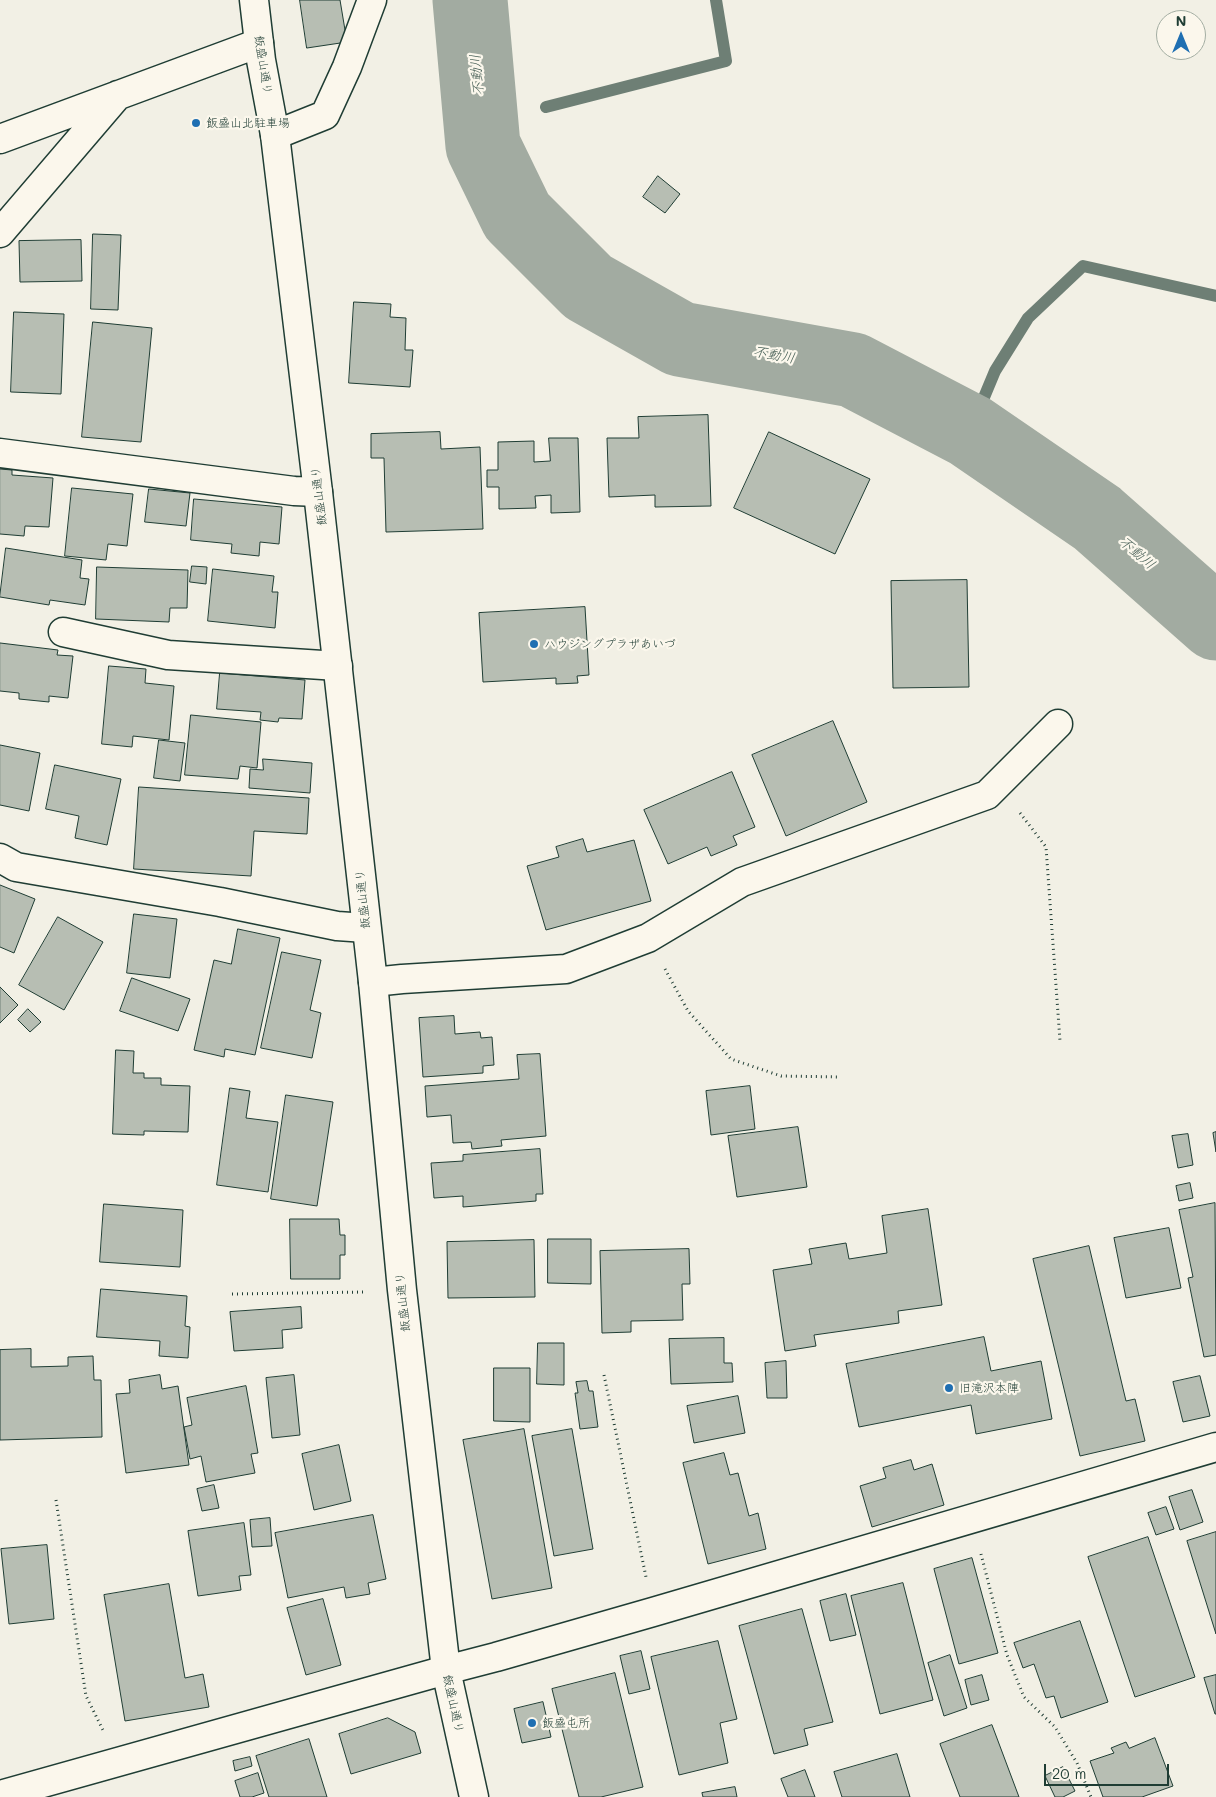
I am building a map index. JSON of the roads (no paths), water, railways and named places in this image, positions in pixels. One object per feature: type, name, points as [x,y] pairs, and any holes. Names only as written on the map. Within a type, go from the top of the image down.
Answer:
[{"type":"street","name":"飯盛山通り","points":[[254,0],[274,135],[318,492],[373,982],[402,1290],[446,1670],[474,1797]]},
{"type":"street","points":[[274,135],[325,116],[347,67],[372,0]]},
{"type":"street","points":[[0,138],[259,43]]},
{"type":"street","points":[[0,233],[119,94]]},
{"type":"street","points":[[0,453],[294,491],[318,492]]},
{"type":"street","points":[[63,632],[168,655],[338,666]]},
{"type":"street","points":[[373,982],[566,969],[648,938],[742,882],[987,795],[1058,724]]},
{"type":"street","points":[[0,858],[16,867],[220,902],[338,926],[366,928]]},
{"type":"street","points":[[0,1795],[496,1657],[1216,1447]]},
{"type":"waterway","name":"不動川","points":[[470,0],[483,146],[517,216],[588,287],[680,339],[853,370],[970,431],[1097,518],[1216,623]]},
{"type":"waterway","points":[[546,107],[726,61],[716,0]]},
{"type":"waterway","points":[[970,431],[995,371],[1028,318],[1083,266],[1216,296]]},
{"type":"place","name":"飯盛山北駐車場","points":[[196,123]]},
{"type":"place","name":"ハウジングプラザあいづ","points":[[534,644]]},
{"type":"place","name":"旧滝沢本陣","points":[[949,1388]]},
{"type":"place","name":"飯盛屯所","points":[[532,1723]]}]
